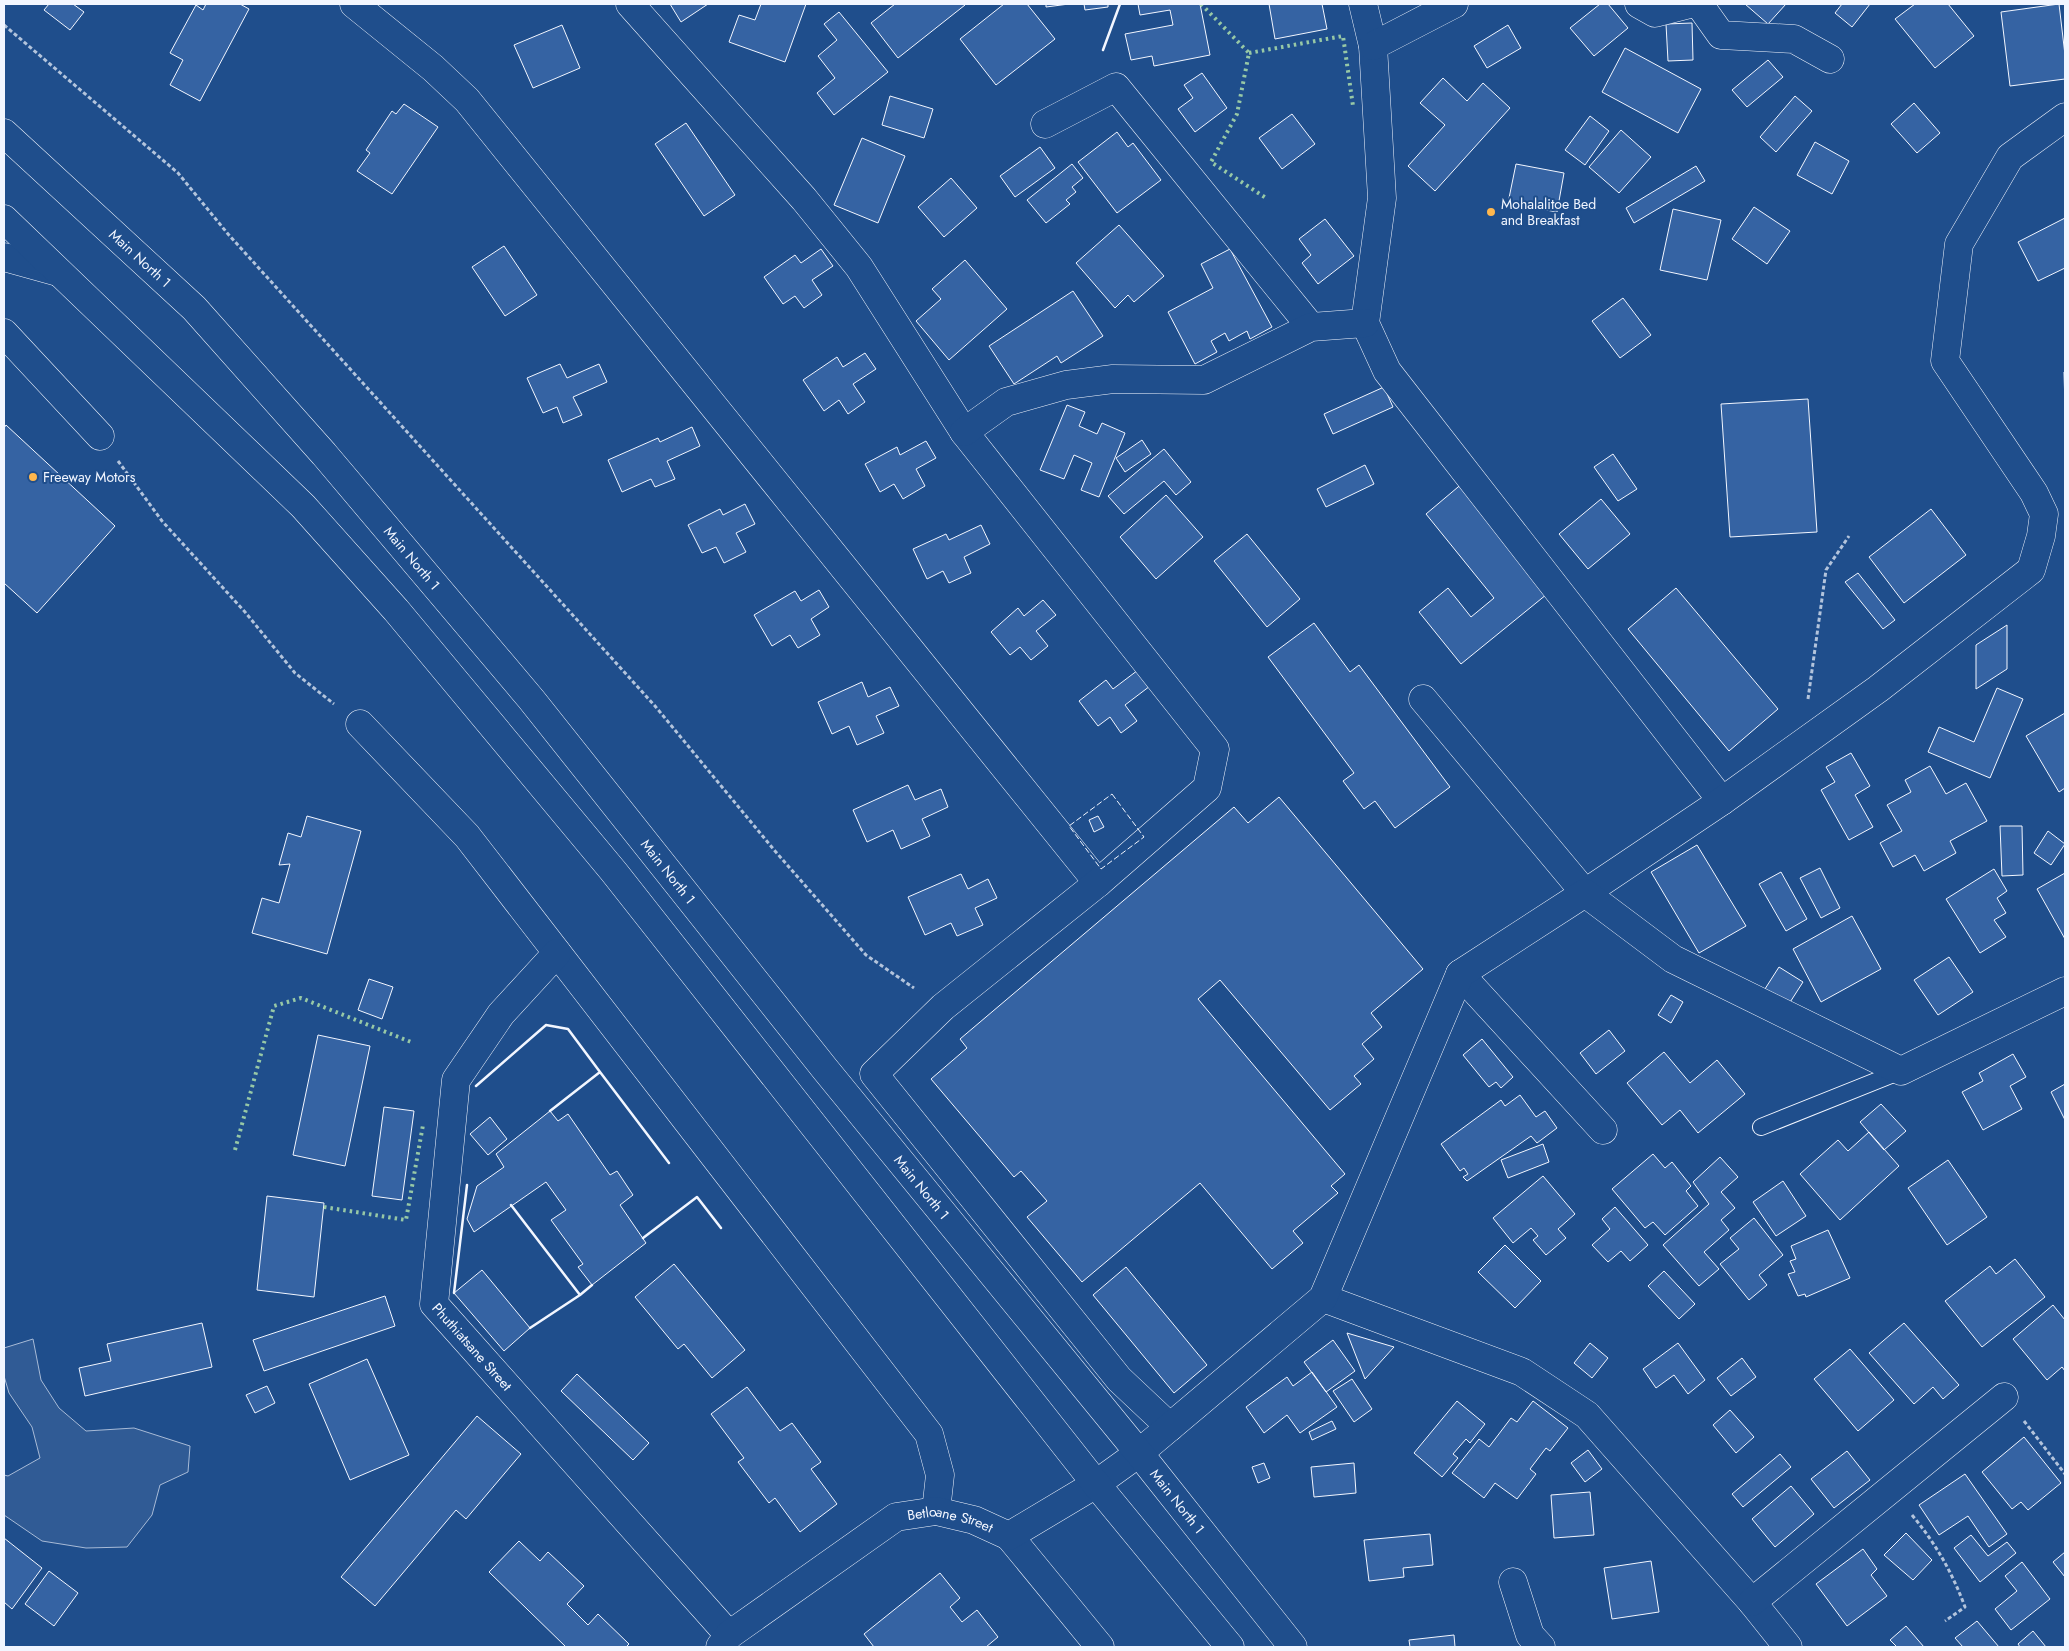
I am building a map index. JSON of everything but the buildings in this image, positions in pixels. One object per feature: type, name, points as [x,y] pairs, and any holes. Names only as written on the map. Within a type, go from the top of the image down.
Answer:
[{"type":"street","points":[[354,4],[433,68],[467,100],[1098,883]]},
{"type":"street","points":[[630,4],[804,199],[858,267],[964,432],[1215,749],[1206,788],[1098,883],[943,1007],[874,1074],[1119,1379],[1170,1427]]},
{"type":"street","points":[[1363,4],[1373,46],[1382,198],[1365,323],[1387,371],[1722,801]]},
{"type":"street","points":[[1373,46],[1454,4]]},
{"type":"street","points":[[1639,4],[1655,13],[1690,4]]},
{"type":"street","points":[[1699,4],[1721,35],[1794,39],[1830,59]]},
{"type":"street","points":[[1045,124],[1116,87],[1311,327]]},
{"type":"street","points":[[1788,1647],[1752,1602],[1587,1414],[1522,1372],[1323,1298],[1460,974],[1722,801],[1878,689],[2031,570],[2041,536],[2044,514],[2034,493],[1945,361],[1959,244],[2010,157],[2065,117]]},
{"type":"street","name":"Main North 1","points":[[4,133],[194,308],[330,462],[531,699],[825,1068],[1139,1453],[1293,1647]]},
{"type":"street","points":[[4,219],[303,506],[396,610],[614,872],[1096,1484],[1230,1647]]},
{"type":"street","points":[[4,257],[58,272]]},
{"type":"street","points":[[964,432],[1006,402],[1066,385],[1113,379],[1204,380],[1311,327],[1365,323]]},
{"type":"street","points":[[4,333],[100,436]]},
{"type":"street","points":[[1423,699],[1585,893],[1673,959],[1901,1071],[2065,991]]},
{"type":"street","points":[[360,724],[467,836],[929,1434],[940,1476],[936,1511]]},
{"type":"street","name":"Phuthiatsane Street","points":[[558,953],[501,1014],[456,1080],[434,1304],[724,1641]]},
{"type":"street","points":[[1460,974],[1604,1130]]},
{"type":"street","name":"Betloane Street","points":[[724,1641],[896,1517],[936,1511],[974,1520],[1009,1536],[1096,1484],[1139,1453],[1323,1298]]},
{"type":"street","points":[[1752,1602],[2004,1397]]},
{"type":"street","points":[[1009,1536],[1100,1647]]},
{"type":"street","points":[[1513,1582],[1530,1635],[1541,1647]]},
{"type":"lane","points":[[1761,1127],[1901,1071]]},
{"type":"path","points":[[4,24],[178,173],[228,234],[655,706],[775,851],[866,955],[943,1007]]},
{"type":"path","points":[[100,436],[162,521],[245,612],[295,673],[360,724]]},
{"type":"path","points":[[1801,744],[1826,570],[1849,536]]},
{"type":"path","points":[[2004,1397],[2065,1474]]},
{"type":"path","points":[[1886,1494],[1912,1515],[1932,1539],[1953,1575],[1965,1607],[1945,1621]]},
{"type":"shaded area","points":[[33,1339],[41,1380],[59,1408],[86,1431],[134,1428],[190,1446],[188,1472],[160,1485],[152,1515],[127,1547],[86,1548],[42,1541],[4,1515],[4,1475],[8,1476],[40,1458],[32,1427],[9,1393],[4,1376],[4,1348]]},
{"type":"hedge","points":[[1201,4],[1249,53],[1237,114],[1211,162],[1266,198]]},
{"type":"hedge","points":[[1249,53],[1343,36],[1353,106]]},
{"type":"hedge","points":[[235,1150],[274,1006],[301,998],[411,1042]]},
{"type":"hedge","points":[[324,1207],[406,1220],[423,1125]]},
{"type":"fence","points":[[1112,794],[1144,837],[1101,869],[1069,826],[1112,794]]},
{"type":"wall","points":[[1103,50],[1120,4]]},
{"type":"wall","points":[[476,1086],[546,1025],[568,1029],[600,1072]]},
{"type":"wall","points":[[550,1111],[600,1072],[669,1163]]},
{"type":"wall","points":[[454,1293],[467,1185]]},
{"type":"wall","points":[[643,1238],[697,1197],[721,1228]]},
{"type":"wall","points":[[511,1205],[580,1295],[592,1285]]},
{"type":"wall","points":[[530,1328],[580,1295]]},
{"type":"place","name":"Mohalalitoe Bed and Breakfast","points":[[1491,212]]},
{"type":"place","name":"Freeway Motors","points":[[33,477]]}]
